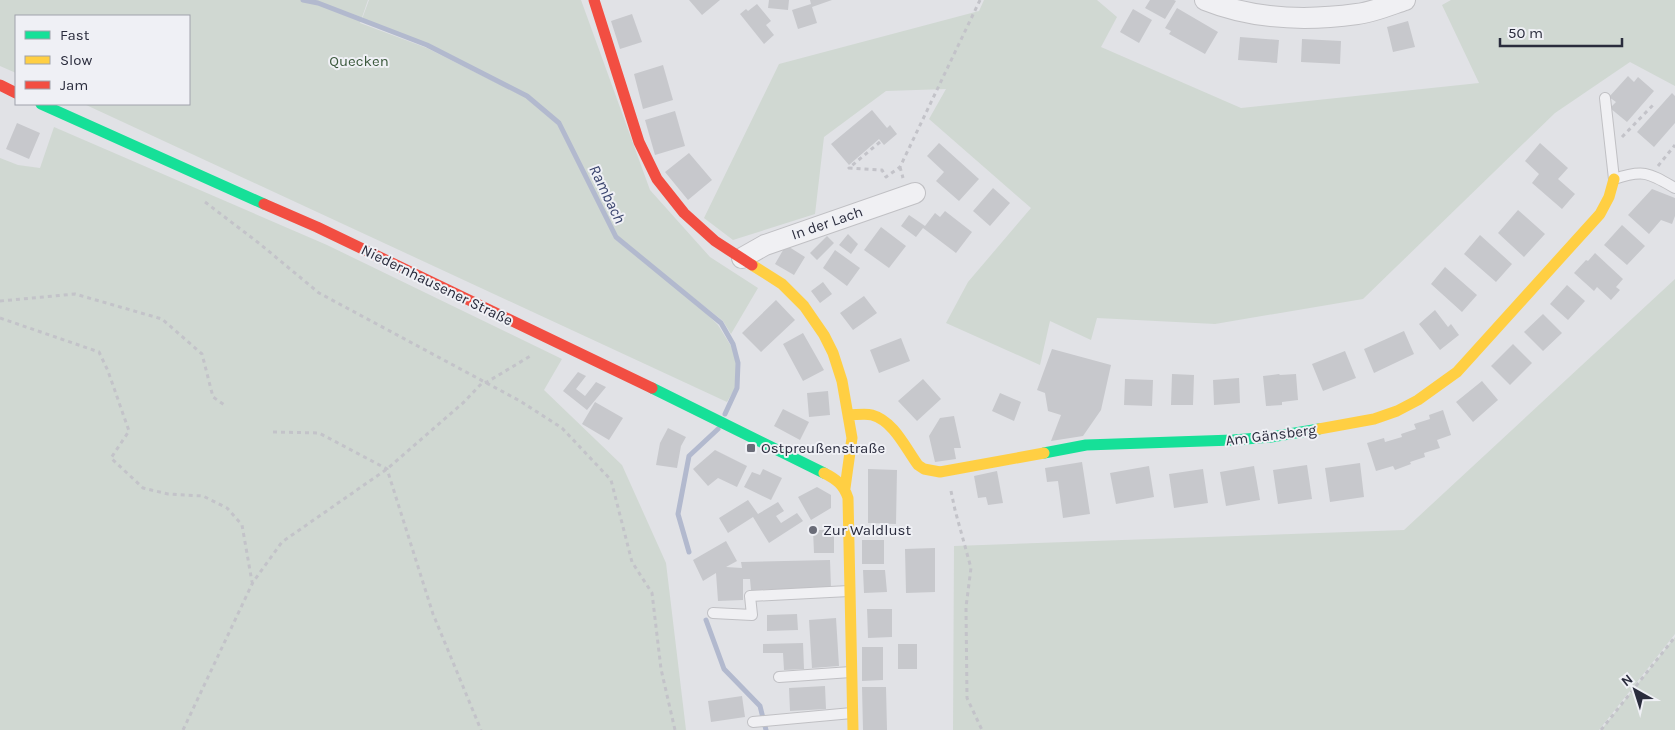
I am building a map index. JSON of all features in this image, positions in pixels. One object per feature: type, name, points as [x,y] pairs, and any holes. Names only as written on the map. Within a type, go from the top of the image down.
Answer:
[{"type":"street","points":[[594,0],[639,142],[657,179],[700,230],[782,284],[794,295],[815,320],[838,365],[852,444],[844,488],[848,498],[853,730]]},
{"type":"street","points":[[1205,0],[1231,10],[1256,14],[1324,17],[1359,14],[1405,0]]},
{"type":"street","points":[[0,85],[15,92]]},
{"type":"street","name":"Niedernhausener Straße","points":[[43,105],[317,227],[738,430],[830,471],[844,488]]},
{"type":"street","name":"Am Gänsberg","points":[[848,415],[873,415],[882,419],[918,465],[932,472],[948,471],[1086,444],[1233,440],[1271,437],[1374,419],[1418,400],[1457,372],[1474,355],[1600,214],[1609,197],[1614,179]]},
{"type":"street","name":"In der Lach","points":[[742,258],[765,245],[915,193]]},
{"type":"street","points":[[838,454],[848,415]]},
{"type":"lane","points":[[1606,98],[1614,179],[1633,173],[1651,174],[1675,188]]},
{"type":"lane","points":[[713,613],[752,615],[750,596],[850,591]]},
{"type":"lane","points":[[779,677],[852,672]]},
{"type":"lane","points":[[762,721],[853,712]]},
{"type":"path","points":[[880,142],[849,168],[882,170],[886,177],[900,167],[980,0]]},
{"type":"path","points":[[1612,148],[1655,103]]},
{"type":"path","points":[[1651,174],[1675,145]]},
{"type":"path","points":[[201,199],[260,244],[319,293],[520,400],[562,428],[610,480],[632,562],[652,593],[661,669],[675,730]]},
{"type":"path","points":[[0,301],[75,294],[162,319],[202,354],[213,397],[226,406]]},
{"type":"path","points":[[0,318],[99,352],[108,371],[129,431],[111,458],[143,488],[168,494],[203,496],[228,508],[242,525],[253,582]]},
{"type":"path","points":[[183,730],[253,582],[282,542],[387,469],[464,402],[482,383],[487,382],[554,341]]},
{"type":"path","points":[[273,432],[319,433],[387,469],[433,614],[481,730]]},
{"type":"path","points":[[948,471],[955,510],[972,568],[966,607],[967,698],[982,730]]},
{"type":"path","points":[[1602,730],[1675,637]]},
{"type":"green space","name":"Quecken","points":[[0,0],[368,0],[360,23],[427,48],[527,98],[558,125],[615,239],[698,305],[718,325],[731,346],[737,363],[735,388],[727,402],[86,105],[190,105],[190,15],[15,15],[15,73],[0,66]]},
{"type":"green space","points":[[369,0],[581,0],[650,190],[710,257],[758,288],[731,334],[723,321],[617,237],[560,123],[529,95],[427,45],[362,19]]},
{"type":"green space","points":[[984,0],[1097,0],[1117,17],[1101,47],[1241,108],[1479,83],[1442,5],[1451,0],[1675,0],[1675,86],[1630,62],[1555,113],[1363,299],[1215,324],[1097,318],[1091,340],[1050,321],[1040,365],[946,323],[968,282],[1031,208],[929,119],[946,89],[886,91],[824,137],[815,214],[733,240],[704,218],[779,64],[979,11]]},
{"type":"green space","points":[[54,127],[327,245],[562,359],[544,390],[622,465],[666,563],[686,730],[0,730],[0,158],[18,165],[40,168]]},
{"type":"green space","points":[[1675,279],[1675,634],[1599,730],[953,730],[954,546],[1404,530]]},
{"type":"green space","points":[[1675,637],[1675,730],[1601,730]]},
{"type":"building","points":[[689,0],[720,0],[702,15]]},
{"type":"building","points":[[769,0],[789,0],[788,10],[768,8]]},
{"type":"building","points":[[810,0],[832,0],[812,7],[817,23],[798,29],[792,10],[811,4]]},
{"type":"building","points":[[1150,0],[1176,1],[1165,19],[1145,8]]},
{"type":"building","points":[[757,4],[771,21],[766,25],[774,35],[764,44],[740,14]]},
{"type":"building","points":[[1177,8],[1218,32],[1205,54],[1169,34],[1171,31],[1165,28]]},
{"type":"building","points":[[1133,9],[1152,20],[1139,43],[1120,32]]},
{"type":"building","points":[[632,14],[642,42],[620,49],[611,21]]},
{"type":"building","points":[[1408,21],[1415,47],[1393,52],[1387,27]]},
{"type":"building","points":[[1240,37],[1279,40],[1277,63],[1238,60]]},
{"type":"building","points":[[1302,39],[1341,41],[1340,64],[1301,62]]},
{"type":"building","points":[[663,65],[673,100],[643,109],[634,74]]},
{"type":"building","points":[[1628,76],[1634,82],[1638,77],[1654,91],[1627,122],[1610,108],[1616,102],[1609,97]]},
{"type":"building","points":[[1672,93],[1675,96],[1675,123],[1654,147],[1637,132]]},
{"type":"building","points":[[872,110],[887,128],[890,125],[897,134],[884,145],[879,139],[849,165],[831,144]]},
{"type":"building","points":[[675,111],[685,146],[655,155],[645,120]]},
{"type":"building","points":[[17,123],[40,133],[29,159],[6,149]]},
{"type":"building","points":[[939,143],[979,179],[959,201],[936,181],[944,172],[927,156]]},
{"type":"building","points":[[1540,143],[1568,168],[1558,179],[1575,194],[1562,209],[1532,183],[1539,174],[1525,161]]},
{"type":"building","points":[[689,153],[712,180],[688,200],[665,172]]},
{"type":"building","points":[[993,188],[1010,203],[990,226],[973,211]]},
{"type":"building","points":[[1652,189],[1675,198],[1675,216],[1672,224],[1661,220],[1649,234],[1628,215]]},
{"type":"building","points":[[1518,210],[1545,234],[1524,257],[1498,233]]},
{"type":"building","points":[[945,211],[972,232],[956,253],[923,228],[916,237],[901,226],[909,215],[925,226],[935,213],[940,217]]},
{"type":"building","points":[[1622,225],[1645,246],[1627,265],[1604,245]]},
{"type":"building","points":[[881,227],[906,246],[889,268],[864,250]]},
{"type":"building","points":[[848,234],[858,244],[851,254],[839,245]]},
{"type":"building","points":[[1480,235],[1512,264],[1496,282],[1464,254]]},
{"type":"building","points":[[827,236],[834,243],[817,260],[810,253]]},
{"type":"building","points":[[786,245],[805,257],[794,275],[775,264]]},
{"type":"building","points":[[835,250],[860,268],[847,286],[823,268]]},
{"type":"building","points":[[1595,253],[1623,279],[1616,287],[1620,290],[1611,300],[1597,287],[1594,291],[1574,273]]},
{"type":"building","points":[[1445,267],[1477,295],[1462,312],[1431,284]]},
{"type":"building","points":[[823,282],[832,294],[820,303],[811,291]]},
{"type":"building","points":[[1567,285],[1585,301],[1568,320],[1550,304]]},
{"type":"building","points":[[864,296],[877,313],[853,330],[840,313]]},
{"type":"building","points":[[776,300],[795,320],[761,352],[742,333]]},
{"type":"building","points":[[1435,310],[1448,327],[1451,324],[1459,335],[1440,350],[1419,324]]},
{"type":"building","points":[[1543,314],[1562,333],[1543,351],[1524,332]]},
{"type":"building","points":[[1404,331],[1414,354],[1374,373],[1364,349]]},
{"type":"building","points":[[803,333],[824,370],[803,381],[783,344]]},
{"type":"building","points":[[901,338],[910,361],[879,373],[870,350]]},
{"type":"building","points":[[1513,344],[1532,363],[1510,385],[1491,366]]},
{"type":"building","points":[[1052,349],[1111,365],[1101,410],[1083,436],[1051,441],[1061,415],[1048,411],[1045,393],[1037,390]]},
{"type":"building","points":[[1345,351],[1356,378],[1323,391],[1312,364]]},
{"type":"building","points":[[578,372],[586,376],[576,389],[585,396],[596,382],[606,387],[587,410],[563,391]]},
{"type":"building","points":[[1172,374],[1194,375],[1193,405],[1171,405]]},
{"type":"building","points":[[1296,374],[1298,400],[1282,402],[1282,405],[1266,406],[1263,376]]},
{"type":"building","points":[[1239,378],[1240,403],[1214,405],[1213,380]]},
{"type":"building","points":[[923,379],[941,399],[917,421],[898,401]]},
{"type":"building","points":[[1125,379],[1153,380],[1152,406],[1124,405]]},
{"type":"building","points":[[1482,381],[1498,400],[1473,422],[1456,402]]},
{"type":"building","points":[[828,391],[830,415],[809,417],[807,393]]},
{"type":"building","points":[[1000,393],[1021,402],[1014,421],[992,411]]},
{"type":"building","points":[[595,402],[623,418],[609,440],[582,424]]},
{"type":"building","points":[[783,409],[809,422],[800,440],[774,426]]},
{"type":"building","points":[[1443,410],[1451,435],[1437,440],[1440,448],[1424,453],[1425,457],[1395,470],[1393,466],[1376,471],[1367,443],[1384,438],[1385,442],[1402,437],[1401,434],[1416,429],[1414,424],[1430,419],[1429,415]]},
{"type":"building","points":[[954,416],[961,448],[954,448],[956,459],[935,462],[929,436],[940,418]]},
{"type":"building","points":[[668,428],[686,437],[681,446],[677,468],[656,465],[660,443]]},
{"type":"building","points":[[715,450],[747,466],[737,487],[718,478],[708,486],[693,469]]},
{"type":"building","points":[[1082,462],[1090,514],[1063,518],[1058,481],[1047,482],[1045,468]]},
{"type":"building","points":[[1360,463],[1364,497],[1330,502],[1325,468]]},
{"type":"building","points":[[1307,465],[1312,499],[1278,504],[1273,470]]},
{"type":"building","points":[[1149,466],[1154,497],[1116,504],[1110,473]]},
{"type":"building","points":[[1254,466],[1260,500],[1226,506],[1220,472]]},
{"type":"building","points":[[763,469],[782,478],[771,500],[744,487],[752,472],[760,475]]},
{"type":"building","points":[[868,469],[897,470],[896,524],[868,523]]},
{"type":"building","points":[[1203,469],[1208,503],[1174,508],[1169,474]]},
{"type":"building","points":[[997,471],[1003,503],[988,505],[986,497],[978,498],[974,476]]},
{"type":"building","points":[[817,487],[831,495],[831,508],[811,520],[798,497]]},
{"type":"building","points":[[748,500],[758,514],[778,502],[784,511],[776,516],[781,523],[797,513],[803,521],[769,543],[753,517],[728,533],[719,518]]},
{"type":"building","points":[[813,530],[834,530],[834,553],[814,553]]},
{"type":"building","points":[[862,540],[884,540],[884,564],[862,564]]},
{"type":"building","points":[[726,541],[737,561],[726,567],[742,568],[741,562],[830,560],[831,588],[751,590],[750,579],[743,579],[743,600],[718,601],[716,573],[703,581],[693,560]]},
{"type":"building","points":[[935,548],[935,592],[906,593],[905,549]]},
{"type":"building","points":[[863,570],[885,570],[887,592],[864,593]]},
{"type":"building","points":[[867,609],[892,609],[892,637],[868,638]]},
{"type":"building","points":[[797,614],[798,630],[767,631],[767,615]]},
{"type":"building","points":[[836,618],[839,666],[812,668],[809,620]]},
{"type":"building","points":[[803,643],[804,669],[784,670],[783,653],[763,653],[763,644]]},
{"type":"building","points":[[898,644],[917,644],[917,669],[898,669]]},
{"type":"building","points":[[862,647],[883,647],[883,680],[862,681]]},
{"type":"building","points":[[825,686],[826,709],[790,711],[789,688]]},
{"type":"building","points":[[862,687],[886,687],[887,730],[863,730]]},
{"type":"building","points":[[742,696],[745,717],[711,722],[708,701]]},
{"type":"waterway","name":"Rambach","points":[[303,0],[318,3],[427,45],[527,96],[559,123],[616,237],[721,323],[733,344],[738,363],[737,388],[725,414]]},
{"type":"waterway","name":"Rambach","points":[[689,552],[678,514],[689,456],[718,429]]},
{"type":"waterway","name":"Rambach","points":[[706,620],[724,669],[760,706],[766,730]]},
{"type":"traffic: fast","points":[[43,105],[264,204]]},
{"type":"traffic: fast","points":[[652,388],[824,473]]},
{"type":"traffic: fast","points":[[1044,453],[1086,445],[1233,440],[1271,437],[1319,429]]},
{"type":"traffic: slow","points":[[1319,429],[1374,419],[1397,411],[1418,400],[1457,372],[1600,214],[1609,197],[1614,179]]},
{"type":"traffic: slow","points":[[752,265],[782,284],[804,306],[824,335],[833,353],[842,381],[852,438],[845,488]]},
{"type":"traffic: slow","points":[[848,415],[869,414],[880,418],[893,429],[918,465],[924,469],[940,472],[1044,453]]},
{"type":"traffic: slow","points":[[824,473],[839,483],[848,498],[853,730]]},
{"type":"traffic: jam","points":[[594,0],[639,142],[657,179],[684,213],[715,241],[752,265]]},
{"type":"traffic: jam","points":[[0,85],[15,92]]},
{"type":"traffic: jam","points":[[264,204],[317,227],[652,388]]},
{"type":"place","name":"Ostpreußenstraße","points":[[751,448]]},
{"type":"place","name":"Zur Waldlust","points":[[813,530]]}]
